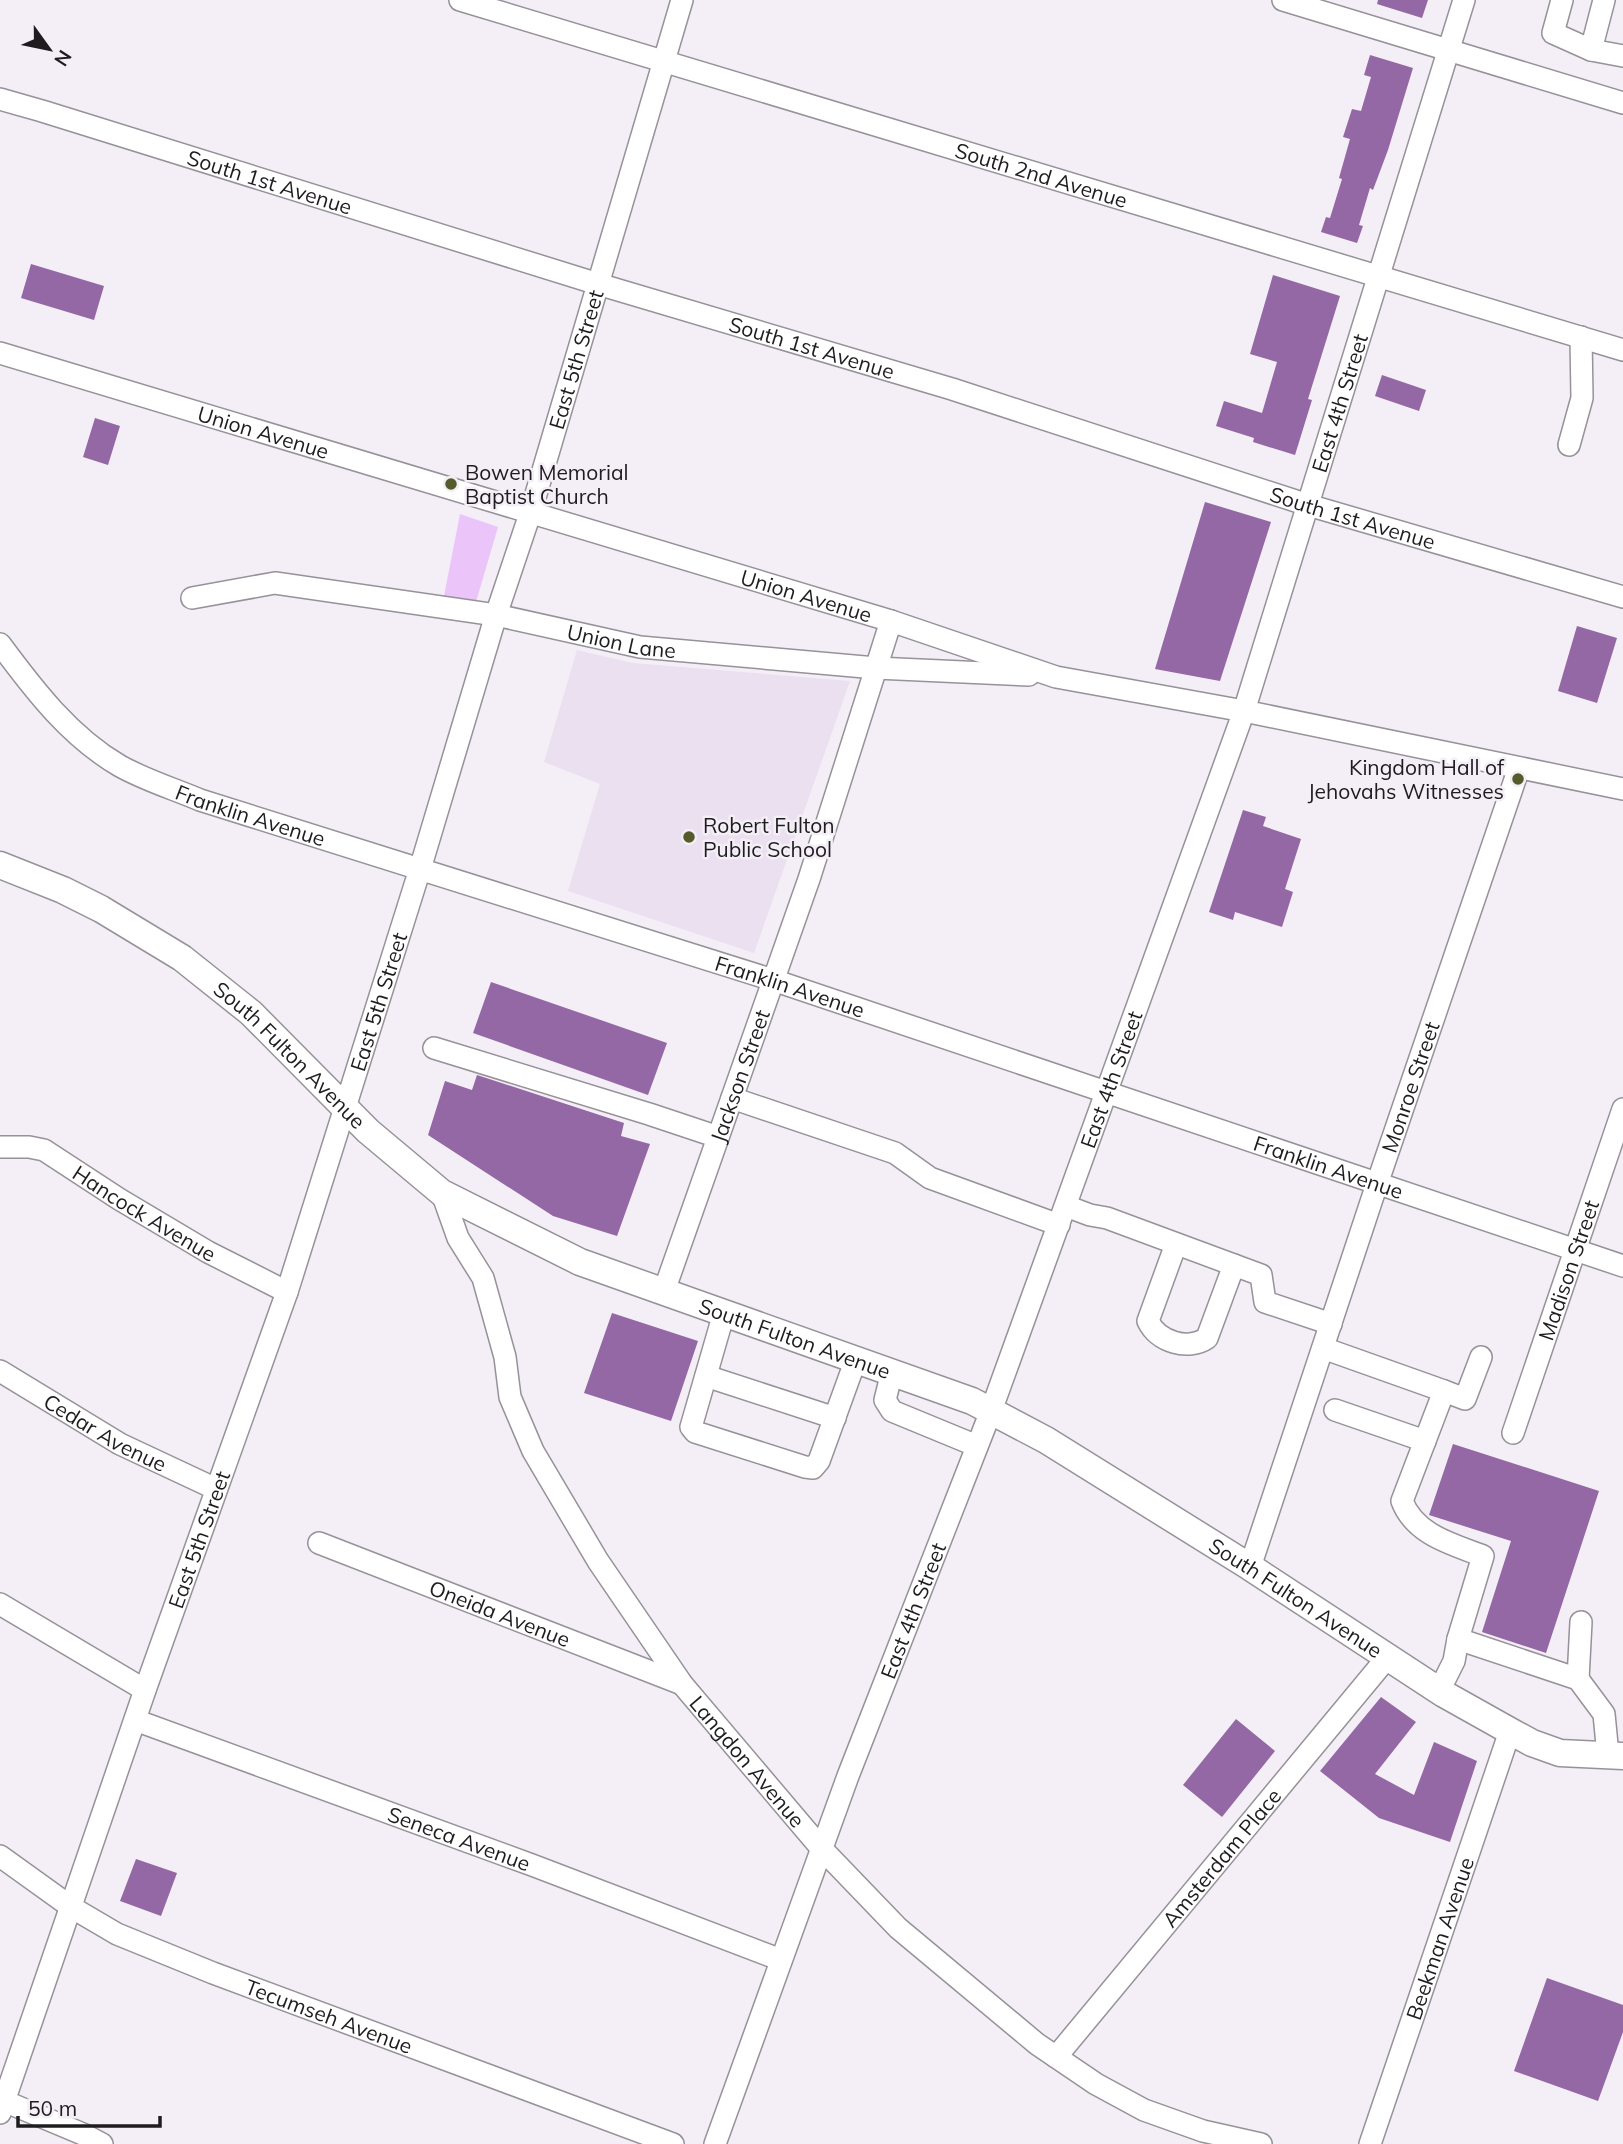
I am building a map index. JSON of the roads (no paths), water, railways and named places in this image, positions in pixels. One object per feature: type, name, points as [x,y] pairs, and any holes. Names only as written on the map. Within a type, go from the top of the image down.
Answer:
[{"type":"main road","name":"South Fulton Avenue","points":[[0,864],[101,909],[183,958],[251,1013],[368,1131],[442,1193],[580,1262],[972,1401],[1046,1440],[1250,1567],[1439,1691],[1510,1731],[1532,1743],[1560,1753],[1615,1756]]},
{"type":"street","name":"South 2nd Avenue","points":[[460,0],[1623,350]]},
{"type":"street","name":"East 5th Street","points":[[2,2107],[145,1690],[287,1292],[420,869],[496,615],[531,511],[682,0]]},
{"type":"street","points":[[1283,0],[1623,103]]},
{"type":"street","name":"East 4th Street","points":[[715,2144],[821,1848],[991,1411],[1244,711],[1464,0]]},
{"type":"street","points":[[1562,0],[1553,33],[1591,50],[1623,56]]},
{"type":"street","points":[[1591,50],[1604,0]]},
{"type":"street","name":"South 1st Avenue","points":[[0,99],[598,284],[952,389],[1308,505],[1623,597]]},
{"type":"street","points":[[1569,445],[1582,398],[1580,337]]},
{"type":"street","name":"Union Avenue","points":[[0,353],[891,621],[1056,677],[1244,711],[1623,789]]},
{"type":"street","name":"Union Lane","points":[[192,598],[275,583],[496,615],[640,647],[876,668],[1056,677]]},
{"type":"street","name":"Jackson Street","points":[[664,1291],[809,879],[891,621]]},
{"type":"street","name":"Franklin Avenue","points":[[0,644],[70,729],[120,766],[200,800],[773,980],[1623,1266]]},
{"type":"street","name":"Monroe Street","points":[[1250,1567],[1519,768]]},
{"type":"street","points":[[434,1048],[718,1137]]},
{"type":"street","points":[[732,1098],[895,1153],[930,1178],[1062,1216],[1090,1215],[1107,1218],[1261,1275],[1265,1302],[1331,1324]]},
{"type":"street","name":"Madison Street","points":[[1514,1433],[1623,1109]]},
{"type":"street","name":"Hancock Avenue","points":[[0,1147],[44,1150],[208,1252],[287,1292]]},
{"type":"street","name":"Langdon Avenue","points":[[442,1193],[458,1238],[483,1278],[505,1357],[510,1397],[520,1426],[533,1451],[598,1561],[682,1684],[821,1848],[898,1928],[1037,2044],[1096,2084],[1144,2110],[1202,2131],[1261,2144]]},
{"type":"street","points":[[1177,1244],[1148,1321],[1153,1331],[1161,1337],[1190,1346],[1207,1338],[1234,1265]]},
{"type":"street","points":[[724,1312],[691,1427],[695,1432],[813,1468],[819,1461],[856,1359]]},
{"type":"street","points":[[1322,1348],[1465,1399],[1481,1357]]},
{"type":"street","name":"Cedar Avenue","points":[[0,1371],[120,1444],[216,1489]]},
{"type":"street","points":[[892,1372],[885,1399],[892,1412],[977,1446]]},
{"type":"street","points":[[706,1376],[835,1418]]},
{"type":"street","points":[[1439,1691],[1454,1661],[1483,1556],[1434,1538],[1406,1510],[1402,1501],[1444,1391]]},
{"type":"street","points":[[1335,1410],[1425,1441]]},
{"type":"street","name":"Oneida Avenue","points":[[318,1543],[682,1684]]},
{"type":"street","points":[[0,1604],[145,1690]]},
{"type":"street","points":[[1578,1679],[1581,1622]]},
{"type":"street","points":[[1458,1639],[1578,1679],[1604,1714],[1615,1756]]},
{"type":"street","name":"Amsterdam Place","points":[[1056,2057],[1381,1665],[1389,1659]]},
{"type":"street","name":"Seneca Avenue","points":[[135,1720],[532,1865],[781,1960]]},
{"type":"street","name":"Beekman Avenue","points":[[1370,2144],[1510,1731]]},
{"type":"street","name":"Tecumseh Avenue","points":[[0,1856],[71,1907],[117,1934],[213,1973],[673,2144]]},
{"type":"street","points":[[2,2107],[102,2144]]},
{"type":"place","name":"Bowen Memorial Baptist Church","points":[[451,484]]},
{"type":"place","name":"Kingdom Hall of Jehovahs Witnesses","points":[[1518,779]]},
{"type":"place","name":"Robert Fulton Public School","points":[[689,837]]}]
